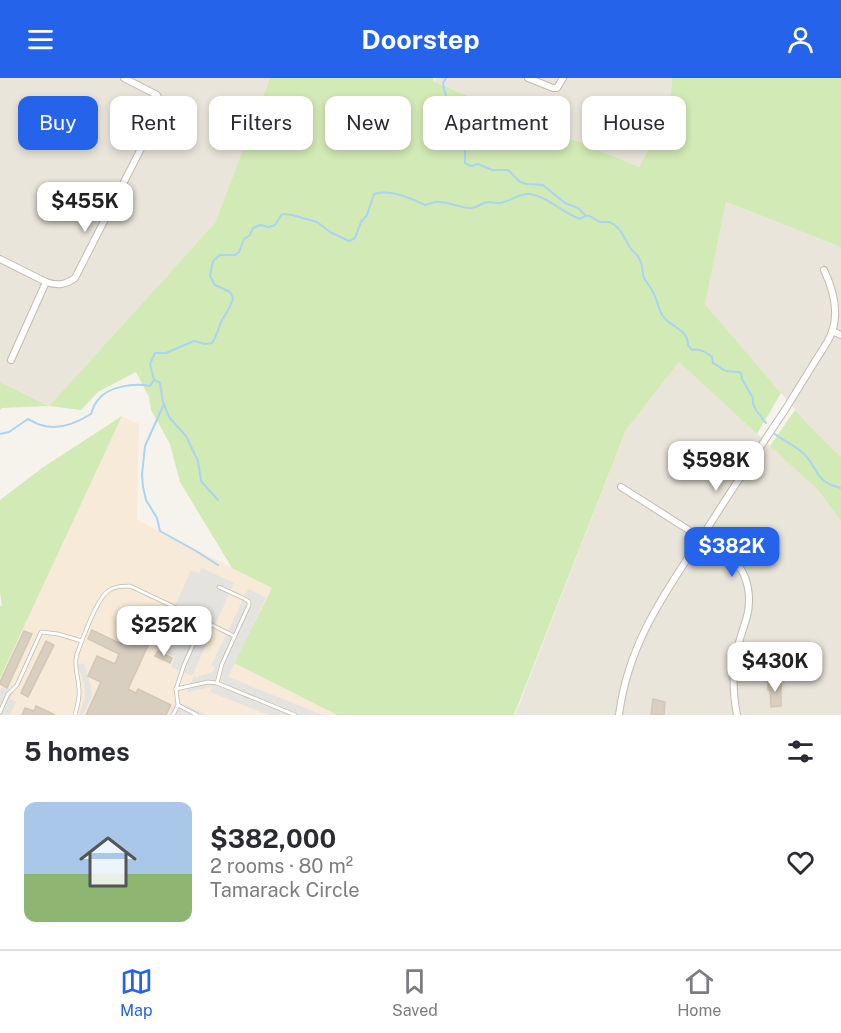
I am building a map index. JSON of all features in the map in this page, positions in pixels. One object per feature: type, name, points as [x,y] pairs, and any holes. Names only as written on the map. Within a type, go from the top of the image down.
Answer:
[{"type":"street","points":[[0,259],[46,282],[60,285],[68,283],[80,271],[153,125],[159,107],[157,95],[124,78]]},
{"type":"street","points":[[528,78],[557,88],[563,78]]},
{"type":"street","points":[[619,715],[627,674],[638,643],[660,601],[783,413],[832,331],[834,301],[829,279],[824,270]]},
{"type":"street","points":[[11,360],[46,282]]},
{"type":"street","points":[[832,331],[841,335]]},
{"type":"street","points":[[621,487],[728,556],[740,568],[748,589],[748,611],[735,664],[734,694],[737,715]]},
{"type":"lane","points":[[75,715],[79,690],[75,662],[103,596],[116,587],[130,586],[235,636]]},
{"type":"lane","points":[[217,683],[222,664],[249,605],[249,602],[219,587]]},
{"type":"lane","points":[[173,715],[178,705],[176,689],[204,621]]},
{"type":"lane","points":[[0,712],[8,694],[17,685],[41,632],[82,641]]},
{"type":"lane","points":[[176,689],[208,682],[217,683],[296,715]]},
{"type":"lane","points":[[178,705],[197,715]]},
{"type":"shaded area","points":[[0,78],[270,78],[263,96],[209,96],[209,150],[243,150],[215,223],[49,406],[0,382]]},
{"type":"shaded area","points":[[436,78],[672,78],[671,96],[582,96],[582,143],[570,138],[570,96],[470,96],[434,81]]},
{"type":"shaded area","points":[[598,150],[648,150],[639,167]]},
{"type":"shaded area","points":[[726,202],[841,247],[841,457],[805,421],[705,304]]},
{"type":"shaded area","points":[[679,362],[817,489],[841,521],[841,715],[515,715],[626,430]]},
{"type":"shaded area","points":[[122,416],[139,424],[137,520],[272,588],[234,663],[337,715],[0,715],[0,678]]},
{"type":"shaded area","points":[[202,568],[234,583],[192,676],[171,667],[175,657],[156,649],[191,570],[199,573]]},
{"type":"shaded area","points":[[248,589],[266,598],[228,677],[323,715],[269,715],[210,692],[212,687],[187,692],[194,676],[198,678],[213,672],[215,667],[211,666]]},
{"type":"shaded area","points":[[84,663],[92,690],[91,699],[83,714],[79,715],[85,698],[84,684],[78,665]]},
{"type":"shaded area","points":[[2,687],[14,692],[10,699],[16,702],[10,715],[0,715]]},
{"type":"shaded area","points":[[185,705],[207,715],[169,715],[173,707]]},
{"type":"green space","points":[[270,78],[434,78],[433,81],[469,96],[423,96],[423,150],[570,150],[570,138],[582,143],[582,150],[598,150],[639,167],[648,150],[686,150],[686,96],[671,96],[672,78],[841,78],[841,247],[726,202],[705,304],[781,393],[757,434],[679,362],[626,430],[514,715],[337,715],[234,663],[272,588],[232,568],[180,482],[170,444],[151,410],[149,397],[136,372],[98,392],[81,410],[49,406],[215,223],[243,150],[313,150],[313,96],[263,96]]},
{"type":"green space","points":[[0,382],[49,406],[2,408],[0,410]]},
{"type":"green space","points":[[795,410],[841,457],[841,521],[817,489],[770,446]]},
{"type":"green space","points":[[122,416],[0,678],[0,606],[2,606],[0,500],[42,468]]},
{"type":"building","points":[[135,614],[158,624],[128,689],[136,693],[138,689],[171,705],[166,715],[86,715],[101,682],[88,676],[97,656],[115,664],[119,654],[88,639],[92,630],[121,644]]},
{"type":"building","points":[[24,631],[32,634],[7,688],[0,682]]},
{"type":"building","points":[[46,641],[54,645],[28,697],[21,693]]},
{"type":"building","points":[[158,651],[172,658],[170,663],[155,656]]},
{"type":"building","points":[[781,681],[781,706],[771,707],[768,682]]},
{"type":"building","points":[[653,699],[665,702],[664,715],[651,715]]},
{"type":"building","points":[[36,706],[55,715],[22,715],[25,708],[34,711]]},
{"type":"waterway","points":[[446,78],[443,83],[448,101],[454,112],[467,126],[462,146],[465,151],[465,163],[471,166],[478,164],[492,170],[508,170],[520,182],[543,185],[565,203],[578,208],[586,216]]},
{"type":"waterway","points":[[0,434],[9,432],[28,419],[47,427],[74,423],[91,414],[102,395],[108,391],[129,385],[150,386],[154,380],[150,364],[155,353],[166,353],[194,341],[212,343],[215,338],[233,298],[230,292],[215,285],[210,276],[213,261],[220,255],[235,255],[253,228],[260,225],[269,227],[275,225],[282,214],[317,222],[330,232],[349,241],[355,238],[361,222],[367,215],[374,194],[381,193],[400,195],[425,205],[437,202],[471,208],[486,202],[502,203],[529,194],[536,195],[580,219],[589,216],[600,222],[613,224],[639,258],[644,278],[663,316],[684,334],[692,350],[700,350],[712,357],[713,363],[724,370],[741,373],[753,398],[753,404],[766,423]]},
{"type":"waterway","points":[[155,380],[160,383],[163,402],[169,417],[186,436],[198,461],[201,481],[218,500]]},
{"type":"waterway","points":[[164,404],[145,446],[142,475],[146,500],[157,518],[160,531],[218,565]]},
{"type":"waterway","points":[[775,434],[803,453],[821,478],[841,488]]}]
